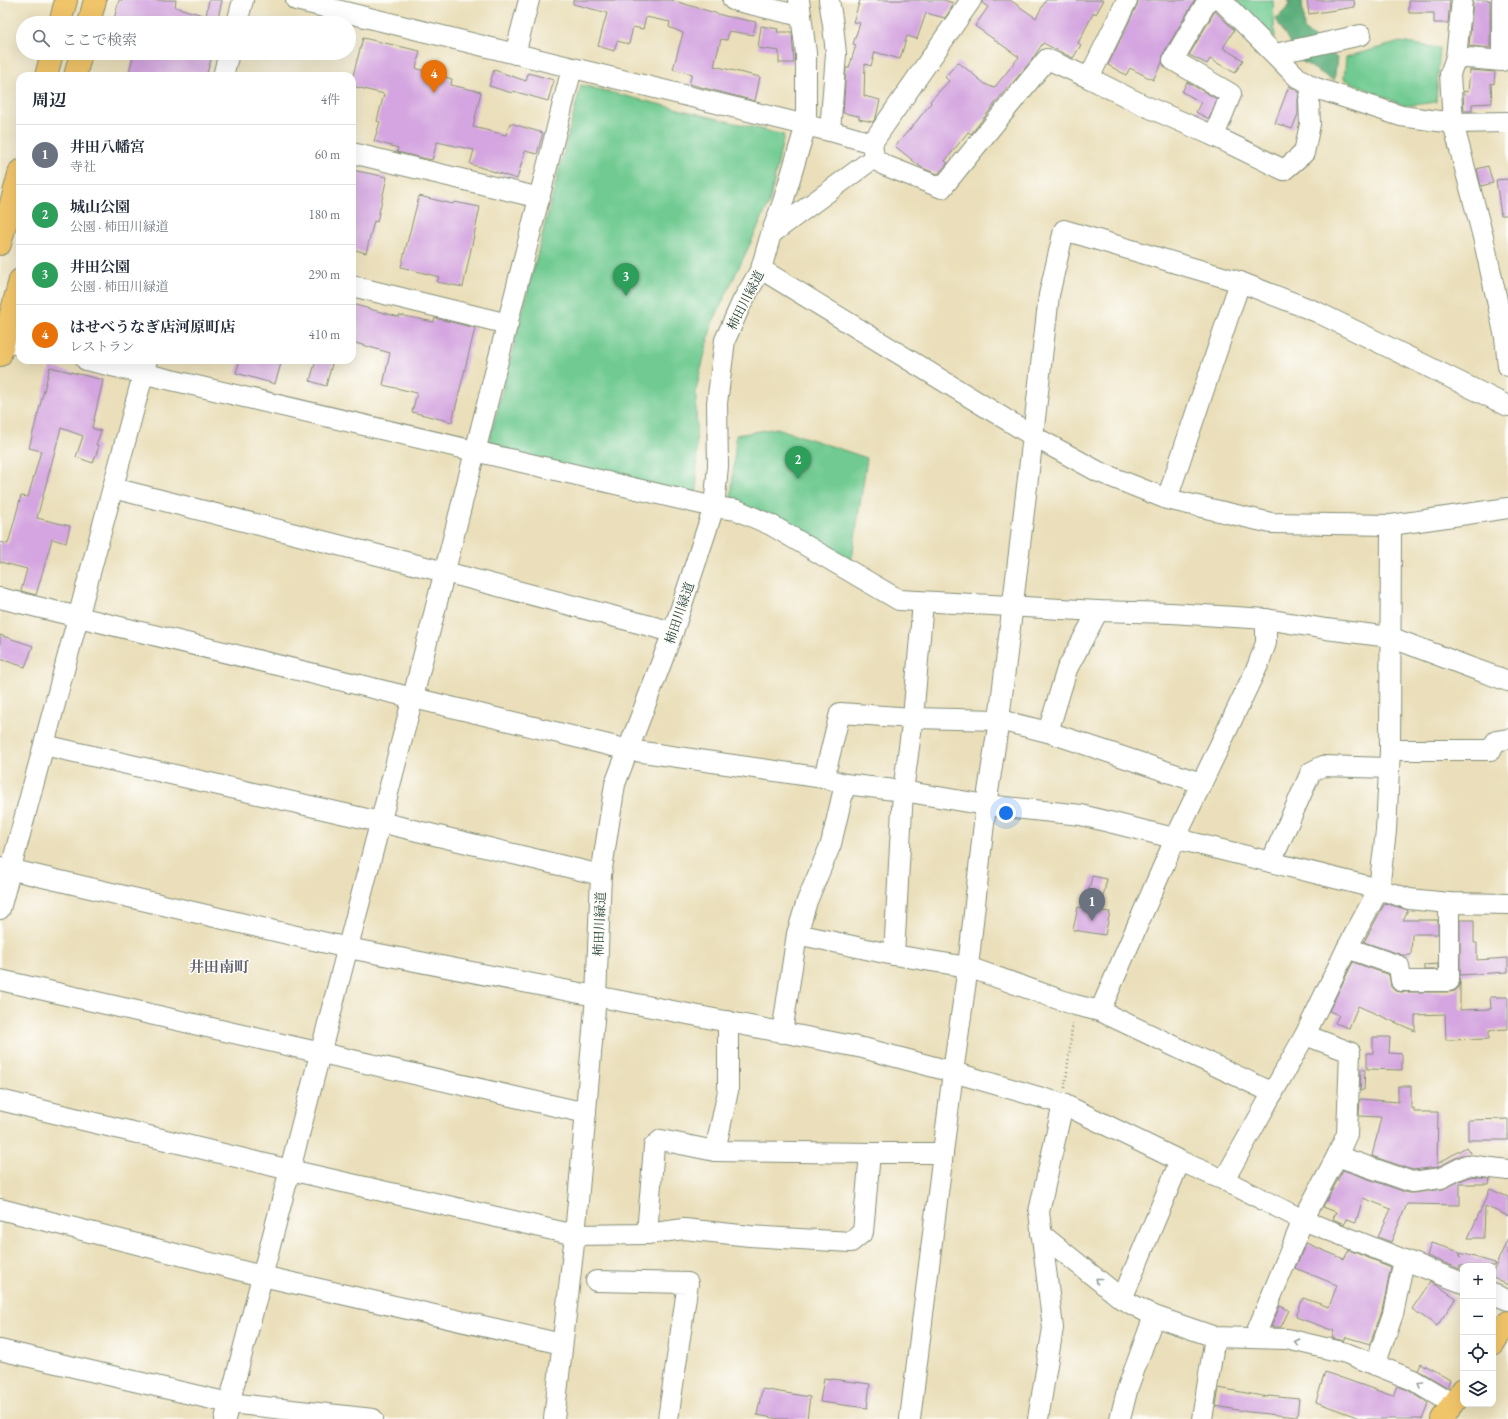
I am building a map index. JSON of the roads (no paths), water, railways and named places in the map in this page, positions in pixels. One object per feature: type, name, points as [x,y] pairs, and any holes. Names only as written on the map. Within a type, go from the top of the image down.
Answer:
[{"type":"main road","points":[[62,16],[66,0]]},
{"type":"main road","points":[[91,16],[95,0]]},
{"type":"main road","points":[[47,72],[50,60]]},
{"type":"main road","points":[[76,72],[79,60]]},
{"type":"main road","points":[[0,244],[16,186]]},
{"type":"main road","points":[[6,345],[16,299]]},
{"type":"main road","points":[[1496,1340],[1508,1322]]},
{"type":"street","points":[[239,16],[243,0]]},
{"type":"street","points":[[296,0],[830,131],[873,150],[884,165],[942,188],[1047,59],[1284,170],[1304,154],[1310,124],[1309,100],[1305,82]]},
{"type":"street","points":[[515,54],[529,0]]},
{"type":"street","points":[[733,0],[800,8]]},
{"type":"street","points":[[829,0],[836,54],[830,131]]},
{"type":"street","points":[[771,234],[873,150],[971,0]]},
{"type":"street","points":[[1089,78],[1127,0]]},
{"type":"street","points":[[1208,0],[1173,60],[1230,94],[1214,136]]},
{"type":"street","points":[[1221,0],[1305,82],[1401,116],[1453,123],[1508,122]]},
{"type":"street","points":[[1462,0],[1456,57],[1450,74],[1453,123],[1483,237],[1505,337],[1508,366]]},
{"type":"street","points":[[1456,57],[1502,61],[1502,0]]},
{"type":"street","name":"柿田川緑道","points":[[562,1344],[575,1234],[596,997],[601,875],[615,784],[674,632],[714,507],[718,466],[717,403],[725,340],[742,302],[761,269],[806,125],[806,53],[800,8]]},
{"type":"street","points":[[1275,54],[1361,35]]},
{"type":"street","points":[[224,72],[227,60]]},
{"type":"street","points":[[227,1411],[413,697],[572,68]]},
{"type":"street","points":[[356,153],[540,198]]},
{"type":"street","points":[[910,1419],[953,1072],[968,966],[986,805],[999,720],[1049,295],[1064,230],[1240,282],[1317,312],[1508,406]]},
{"type":"street","points":[[761,269],[1033,436],[1099,472],[1167,499],[1271,523],[1391,525],[1508,508]]},
{"type":"street","points":[[1167,499],[1240,282]]},
{"type":"street","points":[[356,287],[508,324]]},
{"type":"street","points":[[120,364],[145,367],[475,451],[714,507],[737,510],[771,525],[899,600],[1266,619],[1326,629],[1390,637],[1508,680]]},
{"type":"street","points":[[0,909],[5,868],[44,745],[145,367]]},
{"type":"street","points":[[112,488],[445,572],[674,632]]},
{"type":"street","points":[[1224,1180],[1305,1035],[1347,948],[1379,889],[1386,830],[1389,759],[1391,525]]},
{"type":"street","points":[[0,598],[629,750],[824,778],[845,784],[903,791],[986,805],[1081,815],[1379,889],[1409,899],[1450,903],[1508,904]]},
{"type":"street","points":[[894,955],[903,791],[913,718],[923,602]]},
{"type":"street","points":[[1048,732],[1067,669],[1098,611]]},
{"type":"street","points":[[1100,1011],[1201,783],[1258,665],[1266,643],[1266,619]]},
{"type":"street","points":[[824,778],[840,713],[913,718],[999,720],[1048,732],[1201,783]]},
{"type":"street","points":[[1271,862],[1311,772],[1323,766],[1491,750],[1496,741],[1508,739]]},
{"type":"street","points":[[44,745],[380,822],[601,875]]},
{"type":"street","points":[[782,1032],[797,934],[807,901],[831,844],[845,784]]},
{"type":"street","points":[[5,868],[348,948],[863,1048],[953,1072],[1063,1104],[1180,1161],[1224,1180],[1303,1220],[1460,1282]]},
{"type":"street","points":[[1347,948],[1399,966],[1401,981],[1450,981],[1450,903]]},
{"type":"street","points":[[797,934],[894,955],[968,966],[1075,1005],[1100,1011],[1273,1093]]},
{"type":"street","points":[[0,980],[586,1114]]},
{"type":"street","points":[[715,1151],[728,1091],[728,1021]]},
{"type":"street","points":[[1254,1338],[1303,1220],[1347,1134],[1350,1052],[1305,1035]]},
{"type":"street","points":[[0,1100],[290,1170],[575,1234],[647,1234],[684,1229],[750,1236],[851,1242],[863,1232],[870,1153]]},
{"type":"street","points":[[1038,1419],[1053,1328],[1039,1212],[1063,1104]]},
{"type":"street","points":[[647,1234],[654,1146],[660,1140],[715,1151],[943,1153]]},
{"type":"street","points":[[1337,1156],[1412,1182],[1442,1178],[1467,1165],[1508,1170]]},
{"type":"street","points":[[1122,1299],[1180,1161]]},
{"type":"street","points":[[0,1209],[262,1276],[562,1344],[554,1419]]},
{"type":"street","points":[[1042,1234],[1122,1299],[1154,1316],[1215,1337],[1287,1339],[1346,1353],[1413,1380],[1453,1404]]},
{"type":"street","points":[[1375,1365],[1393,1314],[1404,1260]]},
{"type":"street","points":[[596,1281],[688,1283],[668,1419]]},
{"type":"street","points":[[1496,1295],[1508,1300]]},
{"type":"street","points":[[1120,1419],[1128,1388],[1154,1316]]},
{"type":"street","points":[[1202,1419],[1215,1337]]},
{"type":"street","points":[[0,1350],[227,1411],[373,1419]]},
{"type":"place","name":"はせべうなぎ店河原町店","points":[[434,93]]},
{"type":"place","name":"井田公園","points":[[626,296]]},
{"type":"place","name":"城山公園","points":[[798,479]]},
{"type":"place","name":"井田八幡宮","points":[[1092,921]]},
{"type":"district","name":"井田南町","points":[[219,967]]}]
